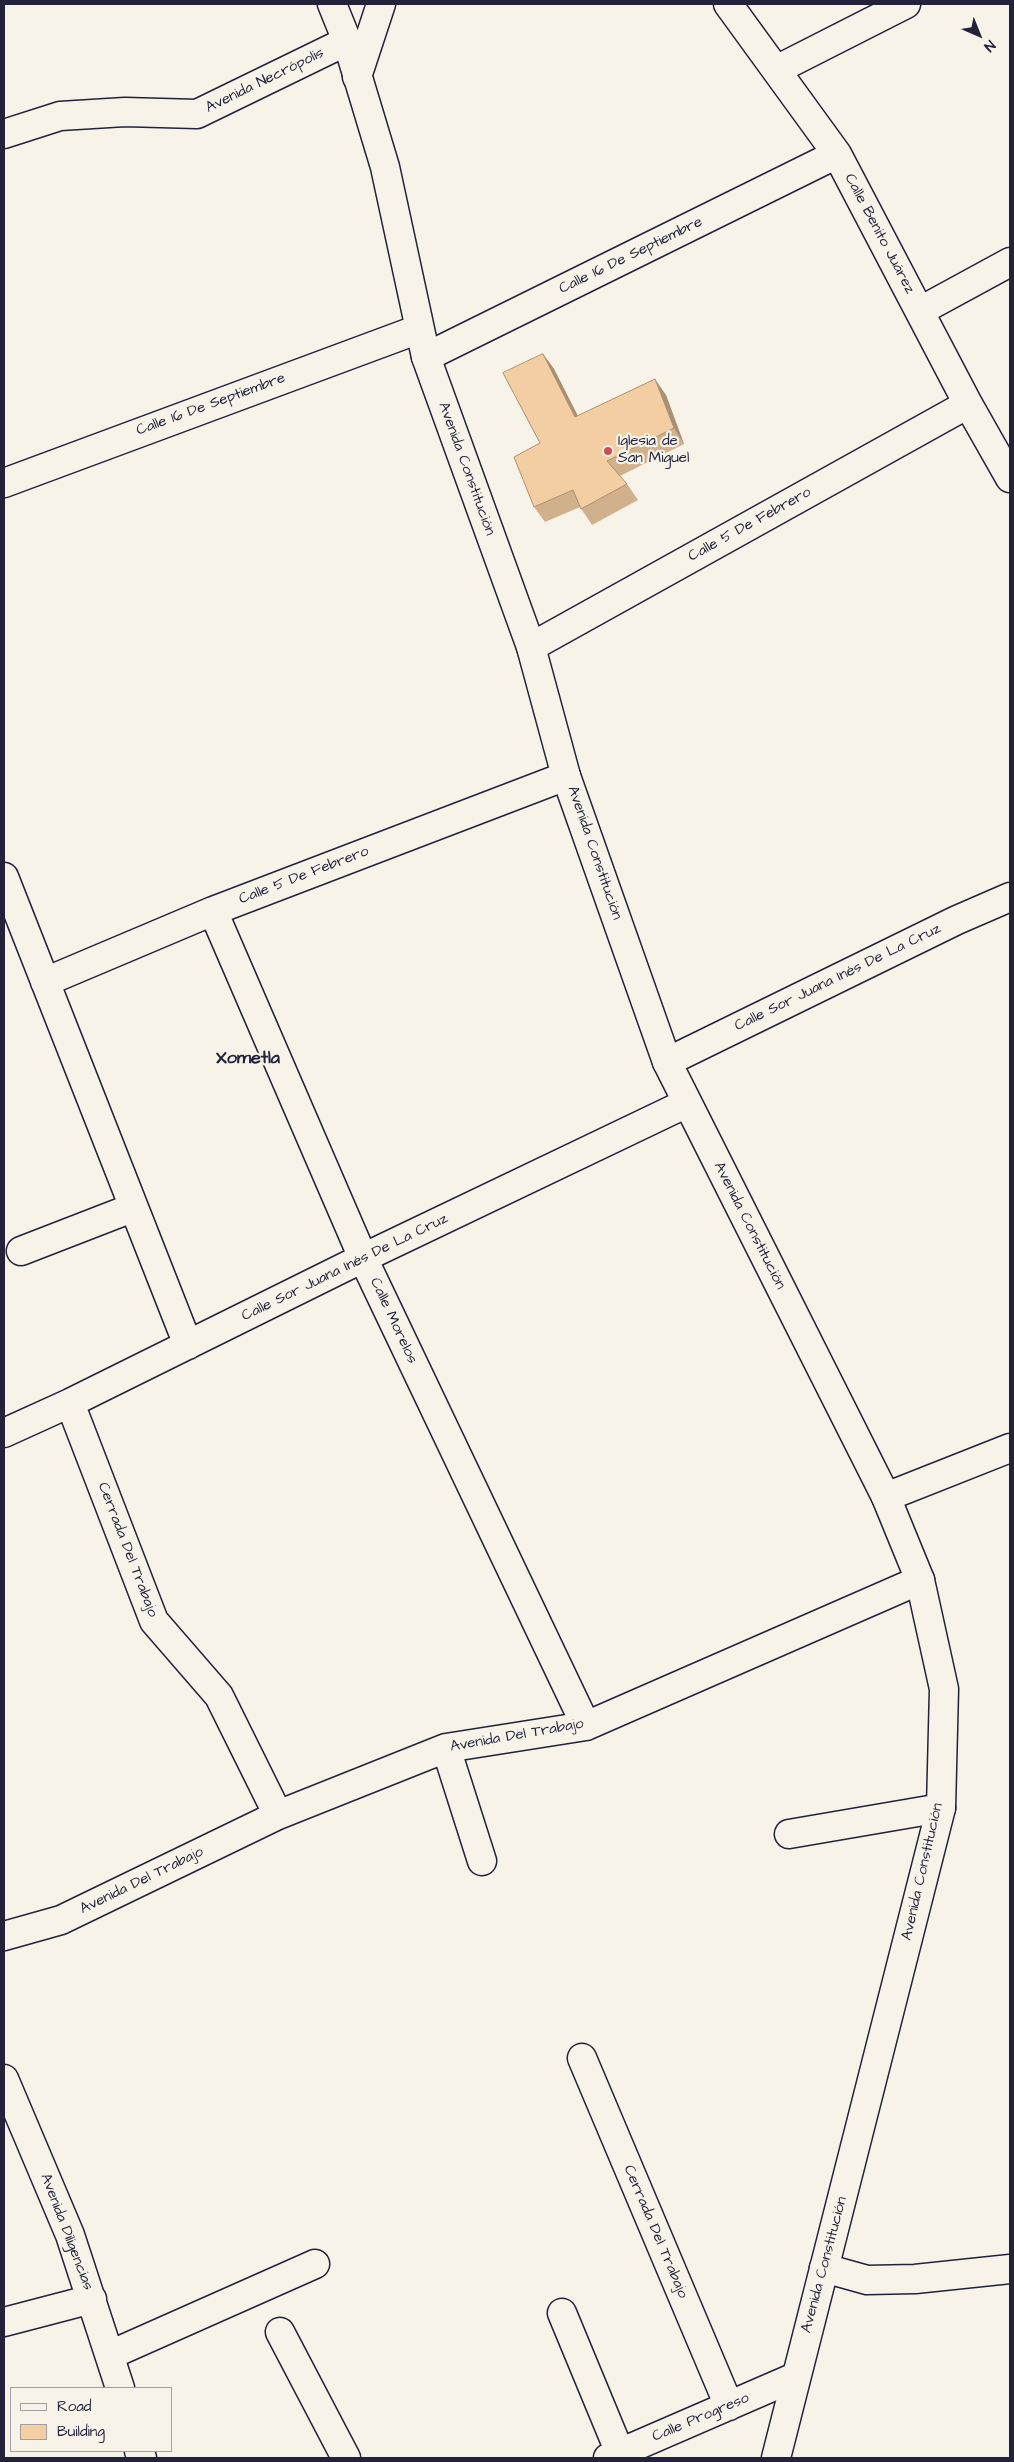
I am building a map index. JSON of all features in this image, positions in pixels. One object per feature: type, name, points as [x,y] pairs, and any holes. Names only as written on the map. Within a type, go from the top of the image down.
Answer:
[{"type":"street","name":"Avenida Constitución","points":[[332,4],[347,41],[385,167],[418,329],[426,357],[531,647],[566,776],[667,1062],[886,1497],[920,1580],[944,1689],[941,1808],[795,2377],[776,2458]]},
{"type":"street","points":[[357,77],[381,4]]},
{"type":"street","name":"Calle Benito Juárez","points":[[728,4],[837,154],[968,404],[1010,478]]},
{"type":"street","points":[[776,70],[906,4]]},
{"type":"street","name":"Avenida Necrópolis","points":[[4,134],[60,116],[125,112],[197,114],[347,41]]},
{"type":"street","name":"Calle 16 De Septiembre","points":[[426,357],[837,154]]},
{"type":"street","points":[[920,311],[1010,262]]},
{"type":"street","name":"Calle 16 De Septiembre","points":[[4,483],[418,329]]},
{"type":"street","name":"Calle 5 De Febrero","points":[[531,647],[968,404]]},
{"type":"street","name":"Calle 5 De Febrero","points":[[44,982],[213,911],[566,776]]},
{"type":"street","points":[[4,877],[132,1208],[188,1345]]},
{"type":"street","name":"Calle Sor Juana Inés De La Cruz","points":[[667,1062],[957,920],[1010,897]]},
{"type":"street","name":"Calle Morelos","points":[[213,911],[363,1258],[586,1726]]},
{"type":"street","name":"Calle Sor Juana Inés De La Cruz","points":[[4,1433],[70,1403],[363,1258],[686,1103]]},
{"type":"street","points":[[21,1251],[132,1208]]},
{"type":"street","name":"Cerrada Del Trabajo","points":[[70,1403],[154,1621],[219,1696],[278,1815]]},
{"type":"street","points":[[886,1497],[1010,1448]]},
{"type":"street","name":"Avenida Del Trabajo","points":[[4,1936],[61,1920],[278,1815],[446,1748],[586,1726],[920,1580]]},
{"type":"street","points":[[446,1748],[482,1861]]},
{"type":"street","points":[[789,1834],[941,1808]]},
{"type":"street","name":"Cerrada Del Trabajo","points":[[582,2058],[729,2406]]},
{"type":"street","name":"Avenida Diligencias","points":[[4,2079],[70,2235],[120,2387]]},
{"type":"street","points":[[110,2355],[315,2264]]},
{"type":"street","points":[[824,2268],[867,2280],[915,2279],[1010,2269]]},
{"type":"street","points":[[4,2322],[92,2299]]},
{"type":"street","points":[[562,2313],[614,2455]]},
{"type":"street","points":[[280,2332],[346,2458]]},
{"type":"street","name":"Calle Progreso","points":[[614,2455],[795,2377]]},
{"type":"building","name":"Iglesia de San Miguel","points":[[543,354],[575,417],[655,379],[674,428],[607,461],[627,484],[581,509],[573,490],[534,507],[514,457],[540,443],[503,373]]},
{"type":"place","name":"Iglesia de San Miguel","points":[[608,451]]},
{"type":"district","name":"Xometla","points":[[248,1059]]}]
